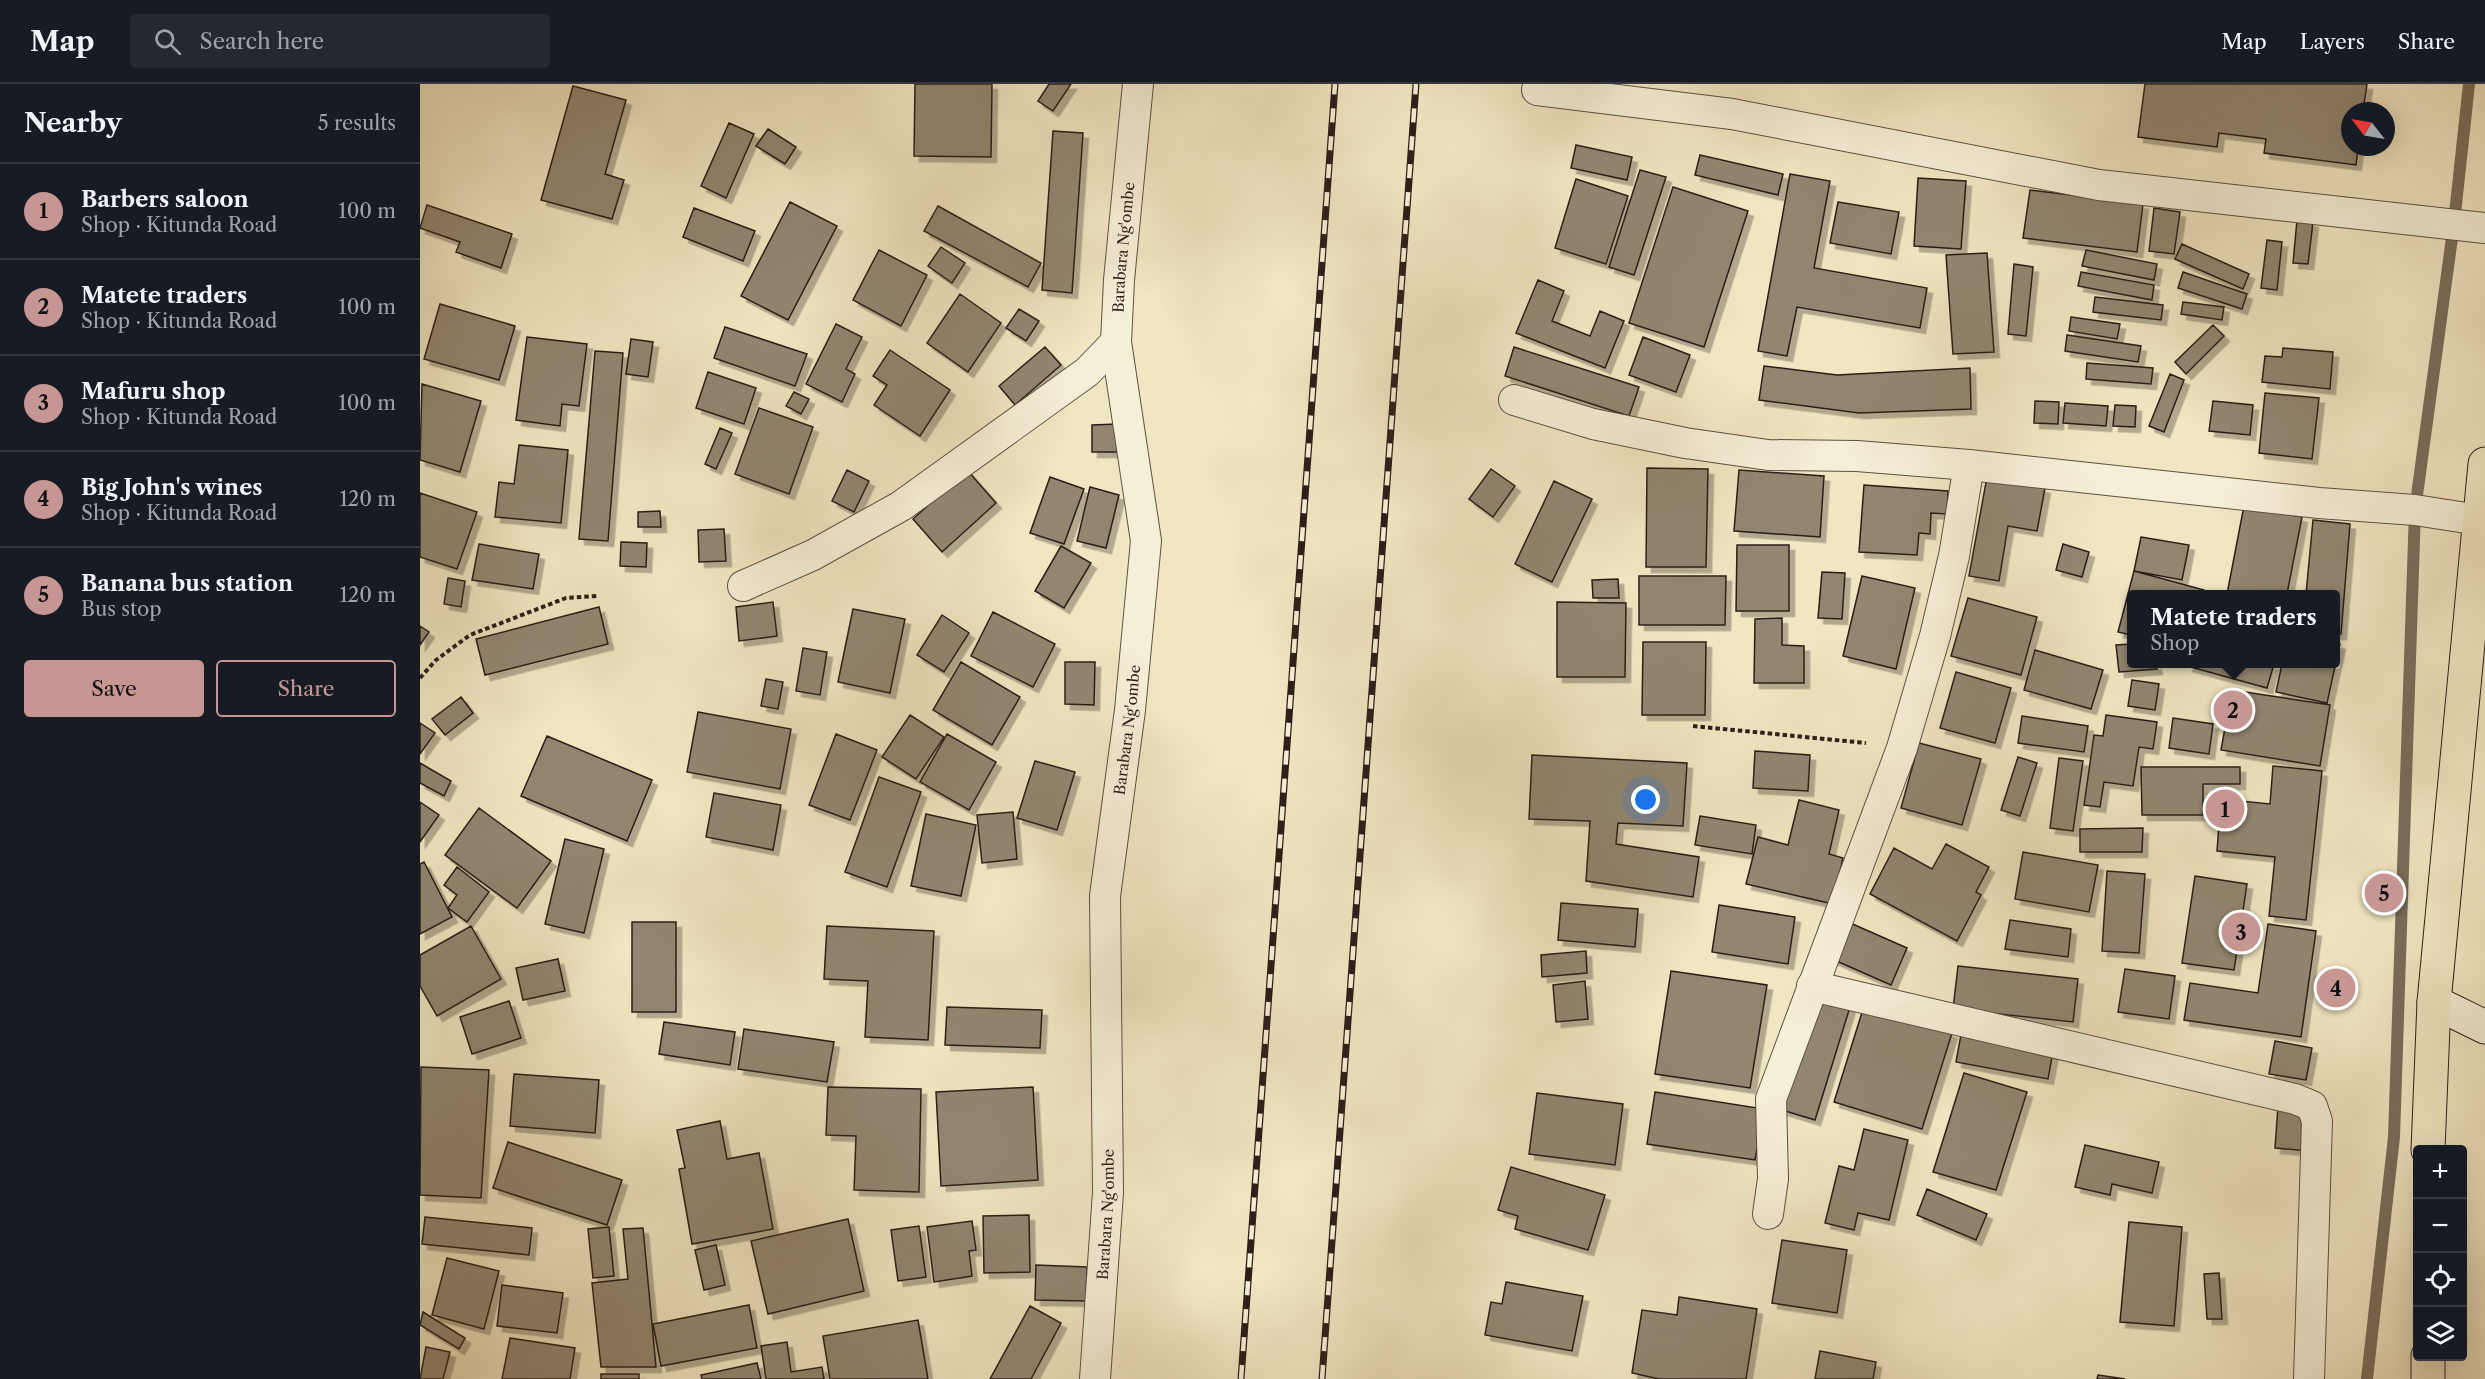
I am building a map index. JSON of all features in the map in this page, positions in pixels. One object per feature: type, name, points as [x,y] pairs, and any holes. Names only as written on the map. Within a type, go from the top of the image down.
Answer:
[{"type":"main road","points":[[2427,1145],[2433,1002],[2485,465]]},
{"type":"main road","points":[[2428,1361],[2428,1379]]},
{"type":"street","name":"Barabara Ng'ombe","points":[[1095,1379],[1108,1192],[1105,896],[1131,710],[1146,541],[1116,342],[1119,280],[1138,84]]},
{"type":"street","points":[[1537,90],[1732,114],[2099,185],[2485,228]]},
{"type":"street","points":[[743,586],[813,555],[901,507],[1087,372],[1116,342]]},
{"type":"street","points":[[1514,400],[1593,424],[1768,455],[1857,456],[1969,465],[2319,503],[2415,510],[2479,520]]},
{"type":"street","points":[[1768,1214],[1773,1179],[1770,1099],[1902,748],[1935,636],[1953,556],[1969,465]]},
{"type":"street","points":[[1812,986],[2295,1099],[2312,1107],[2317,1121],[2309,1379]]},
{"type":"street","points":[[2433,1002],[2485,1027]]},
{"type":"path","points":[[420,678],[436,660],[470,635],[566,598],[597,596]]},
{"type":"path","points":[[1693,726],[1902,748]]},
{"type":"building","points":[[915,84],[992,84],[991,157],[914,156]]},
{"type":"building","points":[[1049,84],[1071,84],[1053,111],[1038,101]]},
{"type":"building","points":[[2145,84],[2367,84],[2364,102],[2341,102],[2341,156],[2357,156],[2356,165],[2264,153],[2266,139],[2219,133],[2217,147],[2138,137]]},
{"type":"building","points":[[573,86],[626,100],[605,174],[624,180],[612,219],[541,200]]},
{"type":"building","points":[[729,123],[754,134],[726,198],[701,186]]},
{"type":"building","points":[[768,129],[796,147],[785,164],[756,146]]},
{"type":"building","points":[[1053,131],[1083,133],[1072,293],[1042,290]]},
{"type":"building","points":[[1576,145],[1632,157],[1627,180],[1571,168]]},
{"type":"building","points":[[1700,155],[1783,174],[1778,195],[1695,175]]},
{"type":"building","points":[[1640,170],[1666,177],[1634,275],[1609,267]]},
{"type":"building","points":[[1790,174],[1830,181],[1814,268],[1927,288],[1920,328],[1797,307],[1787,356],[1758,351]]},
{"type":"building","points":[[1918,178],[1966,181],[1961,249],[1914,246]]},
{"type":"building","points":[[1576,179],[1628,196],[1606,264],[1555,248]]},
{"type":"building","points":[[1673,187],[1748,211],[1704,347],[1629,323]]},
{"type":"building","points":[[2030,190],[2143,204],[2137,252],[2023,238]]},
{"type":"building","points":[[790,202],[837,226],[788,320],[741,296]]},
{"type":"building","points":[[1838,202],[1899,212],[1891,254],[1830,243]]},
{"type":"building","points":[[427,205],[512,234],[501,268],[456,252],[460,242],[420,228]]},
{"type":"building","points":[[938,206],[1041,263],[1028,287],[924,231]]},
{"type":"building","points":[[694,208],[755,231],[743,261],[683,237]]},
{"type":"building","points":[[2154,208],[2180,212],[2174,254],[2149,251]]},
{"type":"building","points":[[2297,220],[2313,222],[2308,264],[2293,263]]},
{"type":"building","points":[[2267,240],[2282,242],[2277,290],[2261,288]]},
{"type":"building","points":[[2182,244],[2249,274],[2243,289],[2175,259]]},
{"type":"building","points":[[941,247],[965,263],[952,283],[928,266]]},
{"type":"building","points":[[879,250],[927,275],[901,326],[853,300]]},
{"type":"building","points":[[2086,250],[2157,264],[2154,280],[2082,266]]},
{"type":"building","points":[[1987,253],[1994,352],[1953,354],[1946,255]]},
{"type":"building","points":[[2014,264],[2033,267],[2026,336],[2008,334]]},
{"type":"building","points":[[2081,272],[2154,285],[2152,300],[2078,286]]},
{"type":"building","points":[[2183,272],[2247,294],[2242,309],[2178,288]]},
{"type":"building","points":[[1538,280],[1564,291],[1552,321],[1590,336],[1600,311],[1624,321],[1605,368],[1516,333]]},
{"type":"building","points":[[960,294],[1001,323],[968,372],[927,343]]},
{"type":"building","points":[[2095,297],[2163,305],[2161,320],[2093,312]]},
{"type":"building","points":[[2183,302],[2224,307],[2222,320],[2181,314]]},
{"type":"building","points":[[440,304],[515,326],[499,380],[424,359]]},
{"type":"building","points":[[1019,309],[1039,321],[1026,341],[1006,328]]},
{"type":"building","points":[[2071,317],[2120,324],[2117,339],[2069,331]]},
{"type":"building","points":[[836,324],[862,337],[846,369],[855,374],[842,402],[806,384]]},
{"type":"building","points":[[2213,325],[2224,336],[2186,374],[2175,362]]},
{"type":"building","points":[[725,327],[807,354],[795,386],[714,358]]},
{"type":"building","points":[[2067,335],[2141,346],[2138,362],[2065,351]]},
{"type":"building","points":[[527,337],[587,344],[579,406],[562,404],[560,426],[516,420]]},
{"type":"building","points":[[1643,337],[1690,355],[1676,392],[1629,375]]},
{"type":"building","points":[[631,339],[653,342],[648,377],[626,374]]},
{"type":"building","points":[[1045,347],[1061,365],[1015,405],[999,386]]},
{"type":"building","points":[[1514,347],[1639,387],[1629,416],[1505,376]]},
{"type":"building","points":[[2283,348],[2333,352],[2330,389],[2262,382],[2265,356],[2282,357]]},
{"type":"building","points":[[890,350],[950,390],[920,436],[874,405],[887,385],[873,376]]},
{"type":"building","points":[[595,351],[623,353],[608,541],[579,539]]},
{"type":"building","points":[[2087,363],[2153,368],[2151,384],[2086,379]]},
{"type":"building","points":[[1764,366],[1837,375],[1970,368],[1971,409],[1859,413],[1759,400]]},
{"type":"building","points":[[708,372],[756,388],[744,424],[696,408]]},
{"type":"building","points":[[2170,374],[2184,380],[2164,432],[2149,426]]},
{"type":"building","points":[[422,384],[481,401],[460,472],[420,460]]},
{"type":"building","points":[[794,392],[809,399],[801,414],[786,406]]},
{"type":"building","points":[[2265,393],[2319,398],[2312,459],[2259,453]]},
{"type":"building","points":[[2035,401],[2059,402],[2058,424],[2034,423]]},
{"type":"building","points":[[2213,401],[2253,405],[2250,435],[2209,431]]},
{"type":"building","points":[[2065,403],[2108,406],[2106,426],[2063,423]]},
{"type":"building","points":[[2115,405],[2136,406],[2135,427],[2113,426]]},
{"type":"building","points":[[759,408],[813,427],[789,494],[735,474]]},
{"type":"building","points":[[1117,424],[1117,452],[1092,452],[1092,425]]},
{"type":"building","points":[[720,428],[732,433],[716,469],[705,464]]},
{"type":"building","points":[[519,445],[568,450],[561,523],[495,517],[499,482],[514,484]]},
{"type":"building","points":[[1647,468],[1708,469],[1706,567],[1646,567]]},
{"type":"building","points":[[1491,469],[1515,486],[1493,517],[1469,499]]},
{"type":"building","points":[[847,470],[869,481],[854,512],[832,501]]},
{"type":"building","points":[[967,470],[996,503],[942,552],[913,519]]},
{"type":"building","points":[[1739,470],[1824,476],[1820,537],[1734,531]]},
{"type":"building","points":[[1050,477],[1084,489],[1064,544],[1030,533]]},
{"type":"building","points":[[1987,477],[2045,488],[2037,531],[2008,526],[1999,581],[1969,576]]},
{"type":"building","points":[[1554,481],[1592,499],[1552,582],[1515,564]]},
{"type":"building","points":[[1864,485],[1948,491],[1947,514],[1931,513],[1930,534],[1919,533],[1917,555],[1859,552]]},
{"type":"building","points":[[1090,487],[1119,495],[1106,548],[1077,541]]},
{"type":"building","points":[[420,493],[477,512],[457,569],[420,557]]},
{"type":"building","points":[[2244,506],[2302,517],[2288,590],[2228,590]]},
{"type":"building","points":[[660,511],[661,527],[638,527],[638,512]]},
{"type":"building","points":[[2313,520],[2350,524],[2341,634],[2340,590],[2306,590]]},
{"type":"building","points":[[724,529],[726,561],[699,562],[698,530]]},
{"type":"building","points":[[2141,537],[2189,545],[2182,580],[2134,571]]},
{"type":"building","points":[[621,542],[647,543],[646,567],[620,566]]},
{"type":"building","points":[[479,544],[539,554],[533,589],[472,580]]},
{"type":"building","points":[[2063,544],[2089,552],[2082,577],[2056,570]]},
{"type":"building","points":[[1737,545],[1789,545],[1789,611],[1736,611]]},
{"type":"building","points":[[1061,546],[1091,563],[1064,608],[1035,591]]},
{"type":"building","points":[[2134,571],[2204,590],[2129,590]]},
{"type":"building","points":[[1822,572],[1845,573],[1842,619],[1818,618]]},
{"type":"building","points":[[1639,576],[1726,576],[1725,625],[1639,625]]},
{"type":"building","points":[[1862,576],[1915,588],[1896,669],[1843,656]]},
{"type":"building","points":[[448,578],[465,581],[461,607],[444,604]]},
{"type":"building","points":[[1618,579],[1619,598],[1593,598],[1592,580]]},
{"type":"building","points":[[1968,598],[2037,617],[2021,675],[1951,656]]},
{"type":"building","points":[[2127,598],[2127,634],[2118,632]]},
{"type":"building","points":[[773,602],[777,636],[739,641],[736,607]]},
{"type":"building","points":[[1557,602],[1626,603],[1625,677],[1557,677]]},
{"type":"building","points":[[599,607],[608,644],[485,675],[476,639]]},
{"type":"building","points":[[853,609],[905,619],[890,693],[838,682]]},
{"type":"building","points":[[993,612],[1055,644],[1033,687],[971,656]]},
{"type":"building","points":[[942,615],[969,633],[944,672],[917,655]]},
{"type":"building","points":[[1782,618],[1782,645],[1804,646],[1804,683],[1754,683],[1755,619]]},
{"type":"building","points":[[420,626],[429,632],[420,645]]},
{"type":"building","points":[[1643,642],[1706,642],[1705,715],[1642,715]]},
{"type":"building","points":[[2127,644],[2127,668],[2157,669],[2119,672],[2116,645]]},
{"type":"building","points":[[803,648],[827,652],[820,695],[796,691]]},
{"type":"building","points":[[2035,650],[2103,670],[2091,709],[2024,690]]},
{"type":"building","points":[[961,662],[1020,697],[992,745],[933,710]]},
{"type":"building","points":[[1065,662],[1095,662],[1094,705],[1065,704]]},
{"type":"building","points":[[2194,668],[2273,668],[2267,688]]},
{"type":"building","points":[[2281,668],[2335,668],[2327,703],[2276,692]]},
{"type":"building","points":[[1956,672],[2011,688],[1995,743],[1940,728]]},
{"type":"building","points":[[766,679],[783,682],[778,709],[761,706]]},
{"type":"building","points":[[2132,680],[2159,684],[2155,710],[2128,706]]},
{"type":"building","points":[[2232,690],[2330,705],[2320,766],[2221,750]]},
{"type":"building","points":[[461,697],[473,713],[445,735],[432,719]]},
{"type":"building","points":[[698,712],[791,729],[780,789],[687,772]]},
{"type":"building","points":[[910,715],[944,737],[916,779],[882,757]]},
{"type":"building","points":[[2106,715],[2157,722],[2153,749],[2139,747],[2133,786],[2104,782],[2100,807],[2084,805],[2094,735],[2103,736]]},
{"type":"building","points":[[2022,716],[2088,726],[2084,752],[2018,743]]},
{"type":"building","points":[[2173,718],[2213,724],[2209,754],[2169,748]]},
{"type":"building","points":[[420,723],[435,733],[420,754]]},
{"type":"building","points":[[836,734],[877,750],[850,820],[809,805]]},
{"type":"building","points":[[947,734],[996,762],[969,810],[920,782]]},
{"type":"building","points":[[547,736],[652,780],[627,841],[521,796]]},
{"type":"building","points":[[1919,743],[1981,759],[1962,825],[1901,808]]},
{"type":"building","points":[[1755,751],[1810,755],[1808,791],[1753,788]]},
{"type":"building","points":[[1532,755],[1687,763],[1683,826],[1618,823],[1616,844],[1699,857],[1693,897],[1586,881],[1590,821],[1529,819]]},
{"type":"building","points":[[2018,757],[2037,763],[2020,816],[2001,810]]},
{"type":"building","points":[[2059,758],[2083,761],[2073,831],[2050,828]]},
{"type":"building","points":[[1035,761],[1075,772],[1057,830],[1017,818]]},
{"type":"building","points":[[420,763],[451,781],[444,796],[420,783]]},
{"type":"building","points":[[2273,766],[2322,771],[2306,920],[2269,916],[2275,857],[2217,851],[2221,799],[2270,804]]},
{"type":"building","points":[[2141,767],[2240,767],[2240,784],[2203,784],[2203,815],[2142,815]]},
{"type":"building","points":[[879,777],[921,792],[887,887],[845,872]]},
{"type":"building","points":[[714,793],[781,805],[773,850],[706,837]]},
{"type":"building","points":[[1799,800],[1839,810],[1829,854],[1843,858],[1833,904],[1746,884],[1758,837],[1788,845]]},
{"type":"building","points":[[420,802],[439,815],[420,842]]},
{"type":"building","points":[[479,808],[551,861],[517,908],[445,855]]},
{"type":"building","points":[[1013,812],[1017,859],[982,863],[977,815]]},
{"type":"building","points":[[926,814],[976,825],[961,896],[911,886]]},
{"type":"building","points":[[1700,816],[1756,825],[1752,854],[1695,845]]},
{"type":"building","points":[[2143,828],[2142,852],[2080,852],[2080,829]]},
{"type":"building","points":[[565,839],[604,849],[584,933],[545,924]]},
{"type":"building","points":[[1946,844],[1989,867],[1976,892],[1981,895],[1957,941],[1870,894],[1894,848],[1932,869]]},
{"type":"building","points":[[2023,852],[2098,865],[2089,912],[2015,899]]},
{"type":"building","points":[[424,862],[452,917],[420,934],[420,864]]},
{"type":"building","points":[[457,867],[489,892],[467,922],[448,908],[457,895],[444,885]]},
{"type":"building","points":[[2107,871],[2145,874],[2139,953],[2102,951]]},
{"type":"building","points":[[2195,876],[2247,884],[2234,970],[2182,963]]},
{"type":"building","points":[[1561,903],[1638,909],[1635,947],[1558,940]]},
{"type":"building","points":[[1719,905],[1795,917],[1788,964],[1712,952]]},
{"type":"building","points":[[2010,920],[2071,929],[2068,957],[2005,949]]},
{"type":"building","points":[[632,922],[676,922],[676,1012],[632,1012]]},
{"type":"building","points":[[1848,922],[1907,948],[1891,985],[1832,959]]},
{"type":"building","points":[[2268,924],[2316,931],[2301,1037],[2184,1020],[2190,983],[2258,993]]},
{"type":"building","points":[[471,926],[501,979],[437,1016],[420,986],[420,955]]},
{"type":"building","points":[[827,926],[934,931],[928,1040],[865,1037],[868,981],[824,979]]},
{"type":"building","points":[[1586,951],[1587,973],[1542,977],[1541,955]]},
{"type":"building","points":[[558,959],[565,991],[523,1000],[516,968]]},
{"type":"building","points":[[1958,966],[2078,979],[2073,1022],[1953,1009]]},
{"type":"building","points":[[2125,969],[2175,976],[2169,1019],[2118,1012]]},
{"type":"building","points":[[1671,971],[1767,985],[1750,1088],[1655,1074]]},
{"type":"building","points":[[1585,981],[1588,1019],[1556,1022],[1553,985]]},
{"type":"building","points":[[1817,997],[1850,1007],[1815,1120],[1782,1110]]},
{"type":"building","points":[[509,1001],[521,1038],[472,1054],[460,1017]]},
{"type":"building","points":[[1864,1006],[1952,1033],[1922,1129],[1834,1102]]},
{"type":"building","points":[[947,1007],[1042,1010],[1040,1048],[945,1045]]},
{"type":"building","points":[[664,1022],[735,1032],[730,1065],[659,1054]]},
{"type":"building","points":[[744,1029],[834,1042],[827,1082],[738,1069]]},
{"type":"building","points":[[1962,1029],[2054,1046],[2048,1079],[1956,1062]]},
{"type":"building","points":[[2275,1041],[2312,1048],[2306,1080],[2269,1074]]},
{"type":"building","points":[[421,1067],[489,1070],[481,1198],[420,1195]]},
{"type":"building","points":[[1964,1073],[2027,1092],[1996,1190],[1933,1172]]},
{"type":"building","points":[[514,1074],[599,1080],[595,1133],[510,1126]]},
{"type":"building","points":[[828,1087],[921,1089],[919,1192],[854,1190],[856,1136],[826,1135]]},
{"type":"building","points":[[1033,1087],[1038,1180],[941,1186],[936,1092]]},
{"type":"building","points":[[1655,1092],[1764,1109],[1755,1160],[1647,1144]]},
{"type":"building","points":[[1537,1093],[1623,1104],[1615,1165],[1529,1154]]},
{"type":"building","points":[[2278,1106],[2312,1109],[2308,1151],[2275,1148]]},
{"type":"building","points":[[720,1121],[727,1159],[759,1153],[773,1229],[692,1244],[679,1169],[685,1168],[677,1130]]},
{"type":"building","points":[[1864,1129],[1908,1140],[1889,1220],[1858,1213],[1854,1230],[1825,1223],[1839,1166],[1854,1170]]},
{"type":"building","points":[[508,1142],[622,1180],[607,1225],[493,1188]]},
{"type":"building","points":[[2085,1145],[2159,1162],[2152,1193],[2112,1184],[2110,1195],[2075,1187]]},
{"type":"building","points":[[1511,1167],[1605,1195],[1588,1250],[1515,1229],[1518,1216],[1498,1210]]},
{"type":"building","points":[[1927,1189],[1987,1214],[1976,1240],[1917,1215]]},
{"type":"building","points":[[1029,1215],[1030,1272],[984,1273],[983,1216]]},
{"type":"building","points":[[425,1217],[532,1228],[529,1255],[422,1244]]},
{"type":"building","points":[[848,1219],[864,1291],[768,1314],[751,1241]]},
{"type":"building","points":[[972,1221],[976,1250],[969,1251],[972,1276],[934,1282],[927,1227]]},
{"type":"building","points":[[2129,1222],[2182,1227],[2174,1326],[2120,1322]]},
{"type":"building","points":[[919,1226],[926,1277],[898,1281],[891,1230]]},
{"type":"building","points":[[609,1227],[614,1276],[593,1278],[588,1229]]},
{"type":"building","points":[[643,1228],[656,1367],[601,1367],[592,1283],[628,1279],[623,1229]]},
{"type":"building","points":[[1782,1240],[1847,1250],[1837,1313],[1772,1303]]},
{"type":"building","points":[[716,1245],[725,1285],[704,1290],[695,1250]]},
{"type":"building","points":[[447,1258],[499,1271],[484,1329],[432,1315]]},
{"type":"building","points":[[1036,1265],[1087,1267],[1086,1301],[1035,1300]]},
{"type":"building","points":[[2219,1273],[2222,1319],[2207,1319],[2204,1274]]},
{"type":"building","points":[[1506,1282],[1583,1296],[1572,1351],[1485,1335],[1491,1302],[1502,1304]]},
{"type":"building","points":[[502,1285],[563,1293],[557,1333],[497,1326]]},
{"type":"building","points":[[1679,1297],[1757,1309],[1746,1379],[1659,1379],[1632,1373],[1642,1310],[1677,1315]]},
{"type":"building","points":[[749,1305],[757,1348],[661,1366],[653,1324]]},
{"type":"building","points":[[1030,1306],[1061,1323],[1031,1379],[990,1379]]},
{"type":"building","points":[[423,1312],[465,1338],[459,1349],[420,1325]]},
{"type":"building","points":[[918,1320],[928,1379],[830,1379],[823,1336]]},
{"type":"building","points":[[510,1338],[575,1348],[570,1379],[502,1379]]},
{"type":"building","points":[[787,1342],[791,1372],[822,1367],[824,1379],[766,1379],[761,1346]]},
{"type":"building","points":[[426,1347],[450,1352],[443,1379],[420,1379]]},
{"type":"building","points":[[1820,1351],[1876,1362],[1873,1379],[1815,1379]]},
{"type":"building","points":[[757,1363],[761,1379],[702,1379],[701,1375]]},
{"type":"building","points":[[601,1374],[639,1374],[639,1379],[601,1379]]},
{"type":"building","points":[[2098,1375],[2125,1379],[2097,1379]]},
{"type":"waterway","points":[[2367,1379],[2394,1137],[2415,510],[2454,223],[2469,84]]},
{"type":"railway","points":[[1241,1379],[1335,84]]},
{"type":"railway","points":[[1322,1379],[1416,84]]},
{"type":"place","name":"Matete traders","points":[[2233,710]]},
{"type":"place","name":"Barbers saloon","points":[[2225,809]]},
{"type":"place","name":"Banana bus station","points":[[2384,893]]},
{"type":"place","name":"Mafuru shop","points":[[2241,932]]},
{"type":"place","name":"Big John's wines","points":[[2336,988]]}]
